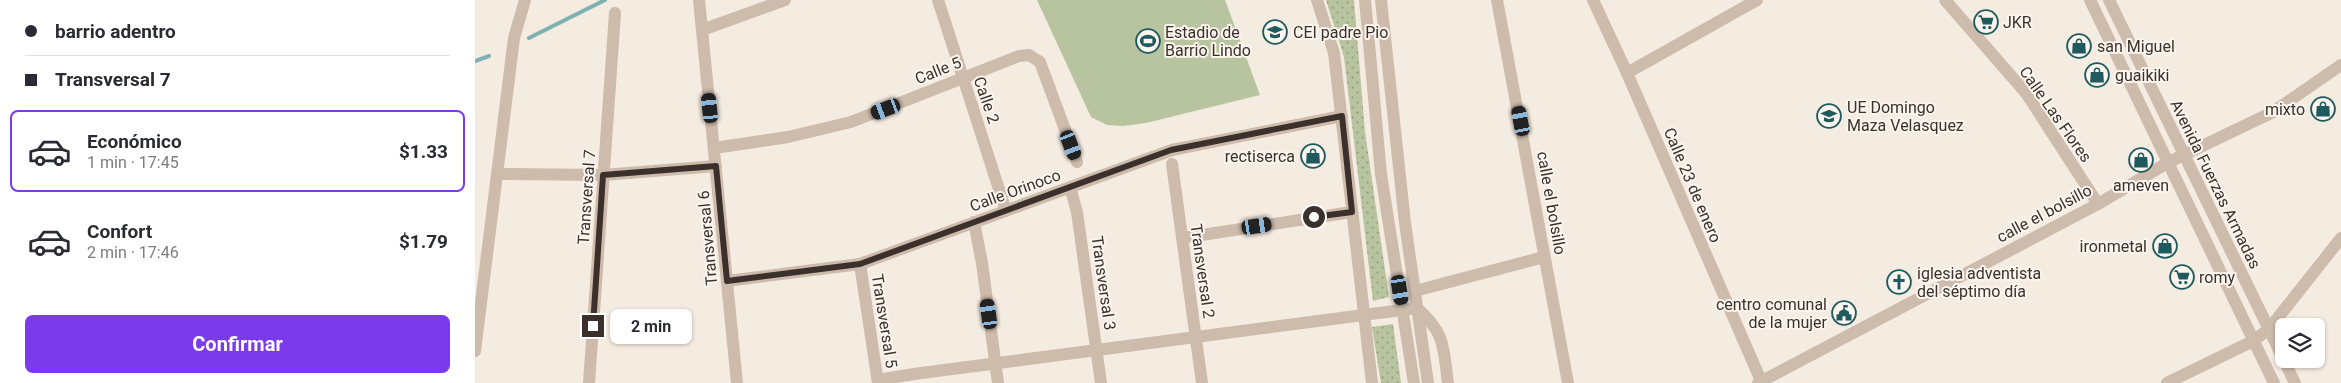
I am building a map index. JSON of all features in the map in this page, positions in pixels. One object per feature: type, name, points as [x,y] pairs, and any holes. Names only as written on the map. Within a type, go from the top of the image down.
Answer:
[{"type":"street","points":[[475,351],[514,38],[525,0]]},
{"type":"street","name":"Transversal 6","points":[[699,0],[737,383]]},
{"type":"street","points":[[702,30],[785,0]]},
{"type":"street","name":"Calle 2","points":[[938,0],[1006,211]]},
{"type":"street","points":[[1317,0],[1334,54],[1371,383]]},
{"type":"street","points":[[1365,0],[1381,174],[1414,383]]},
{"type":"street","points":[[1381,0],[1405,223],[1428,383]]},
{"type":"street","name":"calle el bolsillo","points":[[1497,0],[1568,383]]},
{"type":"street","name":"Calle 23 de enero","points":[[1593,0],[1627,73],[1760,382]]},
{"type":"street","points":[[1627,73],[1757,0]]},
{"type":"street","name":"Calle Las Flores","points":[[1945,0],[2026,93],[2098,204]]},
{"type":"street","name":"Avenida Fuerzas Armadas","points":[[2090,0],[2274,383]]},
{"type":"street","name":"Avenida Fuerzas Armadas","points":[[2109,0],[2295,383]]},
{"type":"street","name":"Transversal 7","points":[[589,383],[615,13]]},
{"type":"street","name":"Calle 5","points":[[714,148],[788,136],[851,122],[1019,56],[1029,55],[1040,62],[1077,162]]},
{"type":"street","name":"calle el bolsillo","points":[[1760,382],[2098,204],[2169,162],[2273,112],[2341,65]]},
{"type":"street","name":"Calle Orinoco","points":[[727,281],[860,264],[1171,150],[1342,116]]},
{"type":"street","name":"Transversal 2","points":[[1172,164],[1202,383]]},
{"type":"street","points":[[498,174],[603,175],[716,166]]},
{"type":"street","name":"Transversal 3","points":[[1070,188],[1077,212],[1101,383]]},
{"type":"street","points":[[1182,238],[1352,212]]},
{"type":"street","points":[[974,222],[982,263],[998,383]]},
{"type":"street","points":[[2167,383],[2253,341],[2269,329],[2341,238]]},
{"type":"street","points":[[1415,291],[1544,257]]},
{"type":"street","name":"Transversal 5","points":[[860,264],[878,382]]},
{"type":"street","points":[[878,382],[914,374],[1417,308]]},
{"type":"street","points":[[1417,308],[1429,319],[1442,338],[1448,383]]},
{"type":"green space","name":"Estadio de Barrio Lindo","points":[[1037,0],[1225,0],[1260,95],[1146,123],[1123,126],[1107,125],[1091,117]]},
{"type":"green space","points":[[1326,0],[1354,0],[1365,132],[1389,297],[1373,301],[1344,57]]},
{"type":"green space","points":[[1393,324],[1401,383],[1381,383],[1372,327]]},
{"type":"waterway","points":[[529,38],[605,0]]},
{"type":"waterway","points":[[475,61],[489,56]]},
{"type":"place","name":"JKR","points":[[1986,22]]},
{"type":"place","name":"CEI padre Pio","points":[[1275,32]]},
{"type":"place","name":"Estadio de Barrio Lindo","points":[[1148,41]]},
{"type":"place","name":"san Miguel","points":[[2079,46]]},
{"type":"place","name":"guaikiki","points":[[2097,75]]},
{"type":"place","name":"mixto","points":[[2323,109]]},
{"type":"place","name":"UE Domingo Maza Velasquez","points":[[1829,116]]},
{"type":"place","name":"rectiserca","points":[[1313,156]]},
{"type":"place","name":"ameven","points":[[2141,160]]},
{"type":"place","name":"ironmetal","points":[[2165,246]]},
{"type":"place","name":"romy","points":[[2182,277]]},
{"type":"place","name":"iglesia adventista del séptimo día","points":[[1899,282]]},
{"type":"place","name":"centro comunal de la mujer","points":[[1844,313]]},
{"type":"route","points":[[593,326],[603,175],[716,166],[727,281],[860,264],[1171,150],[1342,116],[1352,212],[1314,217]]}]
